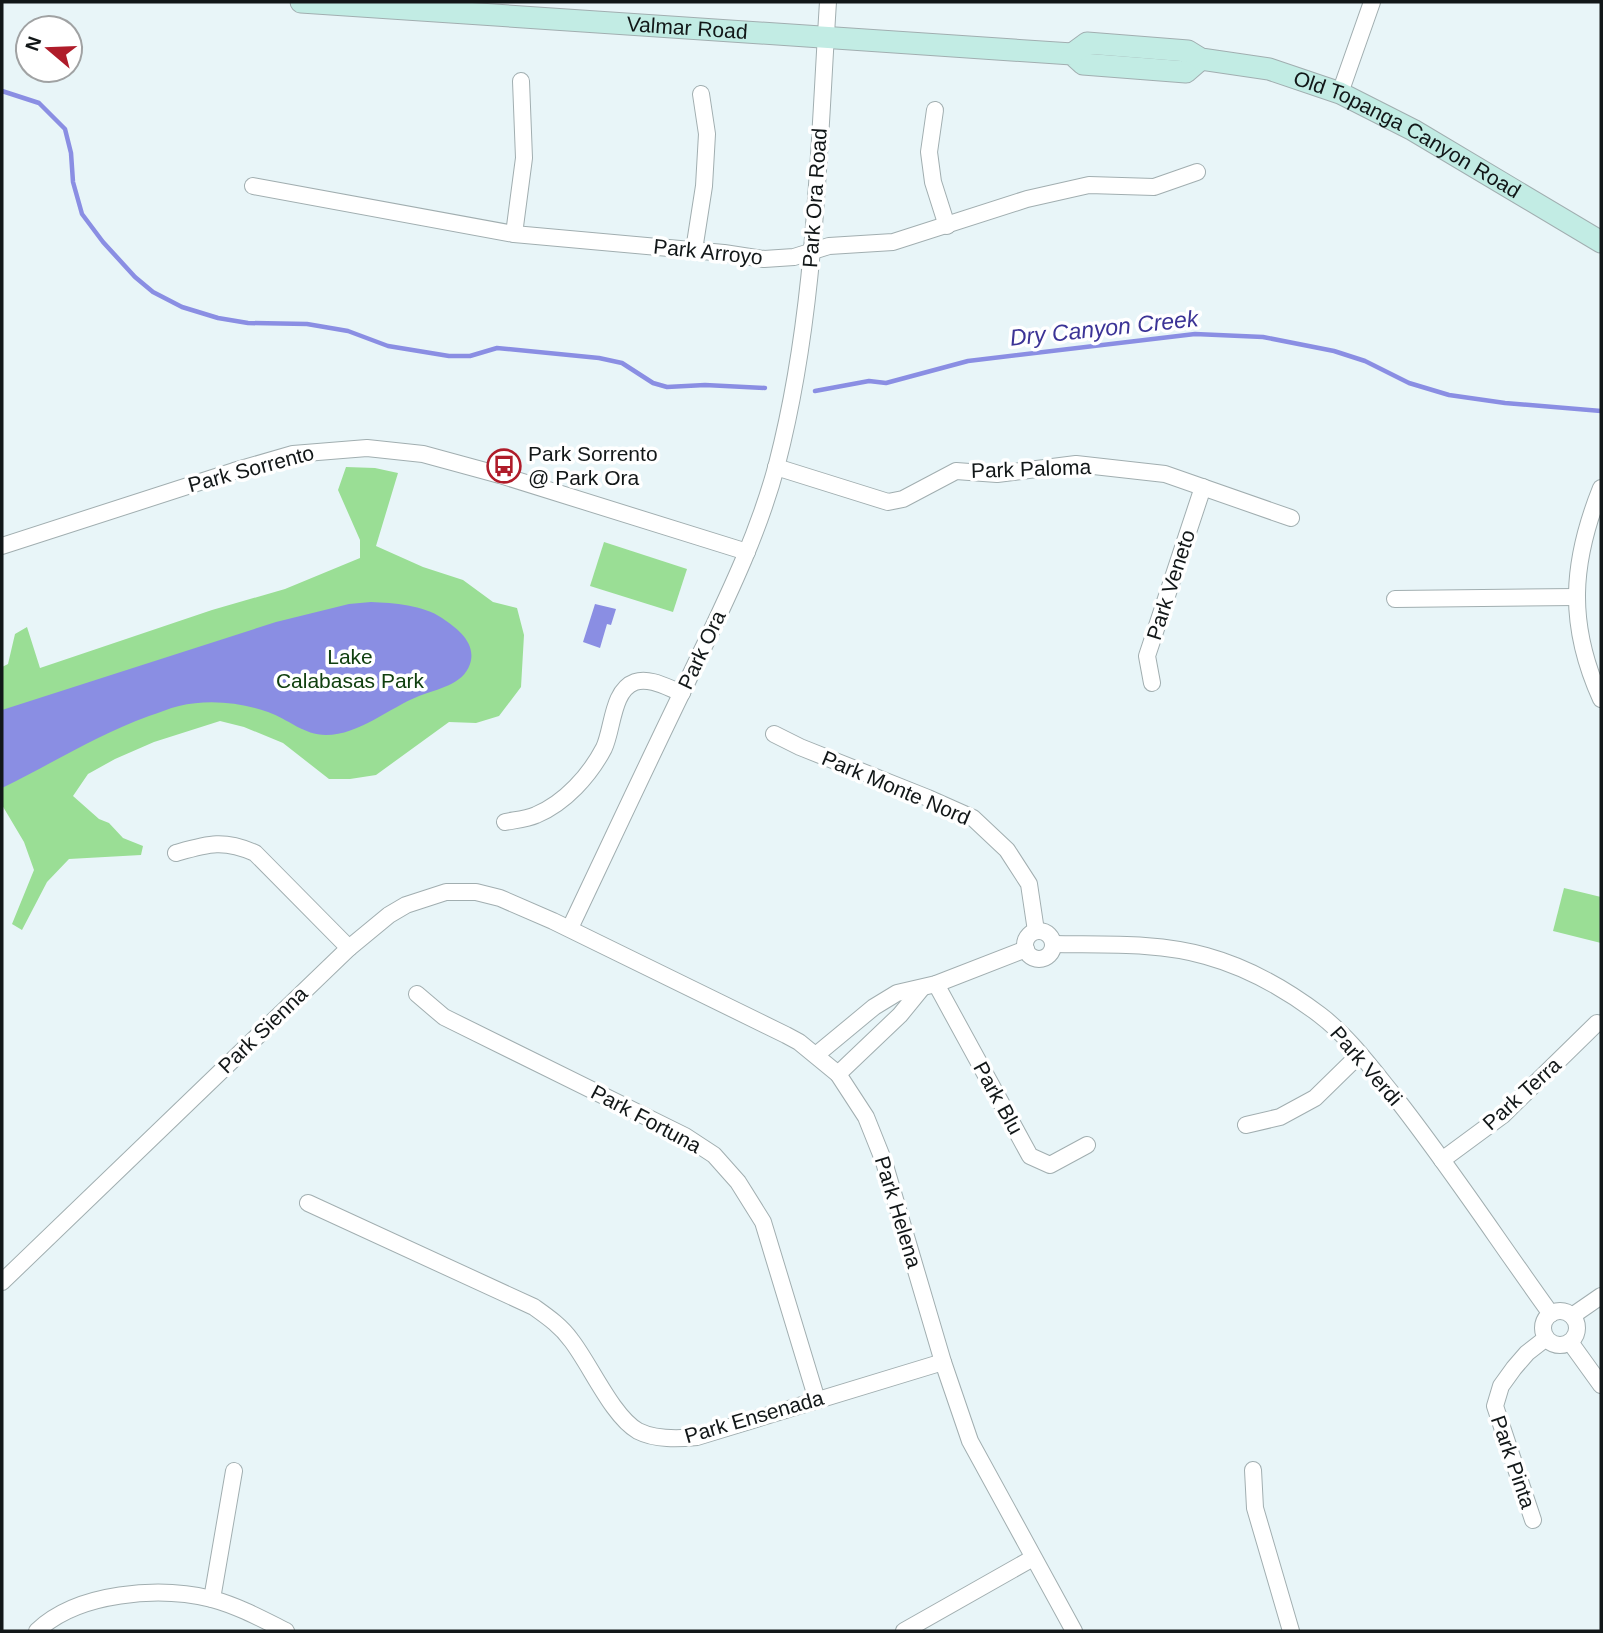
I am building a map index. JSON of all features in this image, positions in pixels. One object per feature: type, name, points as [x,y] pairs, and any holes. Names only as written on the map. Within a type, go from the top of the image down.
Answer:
[{"type":"street","name":"Valmar Road","points":[[301,2],[1072,54],[1083,64],[1186,72],[1200,59]]},
{"type":"street","name":"Park Ora Road","points":[[799,359],[812,253],[828,2]]},
{"type":"street","points":[[1340,93],[1372,2]]},
{"type":"street","name":"Old Topanga Canyon Road","points":[[1200,59],[1269,69],[1340,93],[1413,130],[1601,242]]},
{"type":"street","points":[[514,234],[524,158],[521,81]]},
{"type":"street","points":[[694,250],[704,186],[707,134],[701,94]]},
{"type":"street","points":[[935,110],[929,152],[933,182],[947,226]]},
{"type":"street","name":"Park Arroyo","points":[[253,186],[514,234],[694,250],[764,260],[812,253],[829,246],[893,242],[1027,199],[1089,185],[1154,187],[1197,172]]},
{"type":"street","name":"Park Ora","points":[[570,929],[747,552],[776,467],[793,398],[799,359]]},
{"type":"street","name":"Park Sorrento","points":[[2,546],[293,454],[367,448],[423,454],[487,471],[747,552]]},
{"type":"street","name":"Park Paloma","points":[[776,467],[888,502],[903,499],[956,471],[997,474],[1076,464],[1165,474],[1291,518]]},
{"type":"street","name":"Park Veneto","points":[[1152,683],[1147,656],[1203,487]]},
{"type":"street","points":[[1601,488],[1587,523],[1576,597],[1579,633],[1589,672],[1601,699]]},
{"type":"street","points":[[1395,599],[1576,597]]},
{"type":"street","points":[[505,822],[537,815],[569,794],[590,769],[604,746],[625,688],[636,681],[653,682],[682,693]]},
{"type":"street","name":"Park Monte Nord","points":[[774,734],[800,747],[929,797],[973,818],[1007,850],[1029,884],[1036,931]]},
{"type":"street","points":[[176,853],[211,843],[235,844],[255,853],[349,948]]},
{"type":"street","name":"Park Sienna","points":[[2,1282],[349,948],[389,915],[423,898],[446,892],[476,892],[500,898],[570,929]]},
{"type":"street","name":"Park Helena","points":[[570,929],[786,1035],[838,1074],[866,1117],[884,1162],[943,1362],[970,1441],[1074,1631]]},
{"type":"street","points":[[1026,949],[1026,940],[1036,931],[1049,935],[1053,944]]},
{"type":"street","name":"Park Verdi","points":[[816,1055],[885,999],[897,993],[929,986],[1026,949],[1031,956],[1044,958],[1053,944],[1148,947],[1204,955],[1235,965],[1320,1015],[1360,1054],[1442,1160],[1550,1314]]},
{"type":"street","name":"Park Verdi","points":[[838,1074],[929,986]]},
{"type":"street","name":"Park Blu","points":[[929,986],[1030,1156],[1050,1165],[1087,1145]]},
{"type":"street","name":"Park Fortuna","points":[[417,994],[444,1017],[685,1136],[714,1155],[738,1182],[763,1222],[817,1399]]},
{"type":"street","name":"Park Terra","points":[[1442,1160],[1503,1115],[1597,1023]]},
{"type":"street","points":[[1246,1125],[1280,1117],[1315,1098],[1360,1054]]},
{"type":"street","name":"Park Ensenada","points":[[308,1203],[534,1307],[555,1322],[570,1339],[623,1420],[639,1431],[676,1439],[697,1437],[943,1362]]},
{"type":"street","points":[[1572,1316],[1601,1296]]},
{"type":"street","points":[[1562,1311],[1572,1316],[1577,1327],[1570,1342],[1555,1345],[1545,1339],[1543,1323],[1550,1314],[1562,1311]]},
{"type":"street","name":"Park Pinta","points":[[1533,1520],[1495,1406],[1502,1386],[1514,1368],[1545,1339]]},
{"type":"street","points":[[1570,1342],[1601,1385]]},
{"type":"street","points":[[1253,1470],[1255,1508],[1291,1631]]},
{"type":"street","points":[[212,1599],[234,1471]]},
{"type":"street","points":[[904,1631],[1033,1558]]},
{"type":"street","points":[[37,1631],[47,1622],[84,1605],[121,1595],[170,1592],[212,1599],[250,1613],[286,1631]]},
{"type":"green space","name":"Lake Calabasas Park","points":[[346,467],[375,468],[398,473],[376,546],[423,567],[463,580],[493,602],[517,608],[524,635],[521,687],[499,716],[476,723],[449,722],[376,775],[329,779],[283,743],[244,727],[220,721],[154,742],[115,759],[88,774],[73,796],[99,819],[109,823],[123,838],[143,846],[141,855],[69,859],[47,882],[22,930],[12,924],[34,870],[24,842],[2,805],[2,667],[8,664],[15,634],[27,627],[40,668],[212,610],[285,589],[360,558],[360,540],[338,490]]},
{"type":"green space","points":[[604,542],[687,569],[673,612],[590,586]]},
{"type":"green space","points":[[1564,888],[1601,897],[1601,943],[1553,931]]},
{"type":"water","points":[[371,602],[417,607],[448,622],[459,631],[471,649],[467,671],[456,682],[408,701],[362,726],[338,734],[326,735],[303,730],[268,712],[235,704],[212,702],[175,707],[111,732],[2,788],[2,710],[276,622],[349,604]]},
{"type":"water","points":[[595,604],[616,609],[611,625],[607,624],[600,648],[583,642]]},
{"type":"waterway","name":"Dry Canyon Creek","points":[[2,91],[39,103],[65,129],[71,153],[73,182],[82,214],[135,277],[153,292],[182,307],[218,318],[248,323],[307,324],[348,331],[388,346],[449,356],[470,356],[497,348],[599,358],[622,363],[653,383],[667,387],[705,385],[765,388]]},
{"type":"waterway","name":"Dry Canyon Creek","points":[[815,391],[869,381],[886,383],[968,361],[1195,334],[1263,337],[1334,351],[1365,361],[1409,383],[1449,395],[1601,411]]},
{"type":"place","name":"Park Sorrento @ Park Ora","points":[[504,466]]}]
